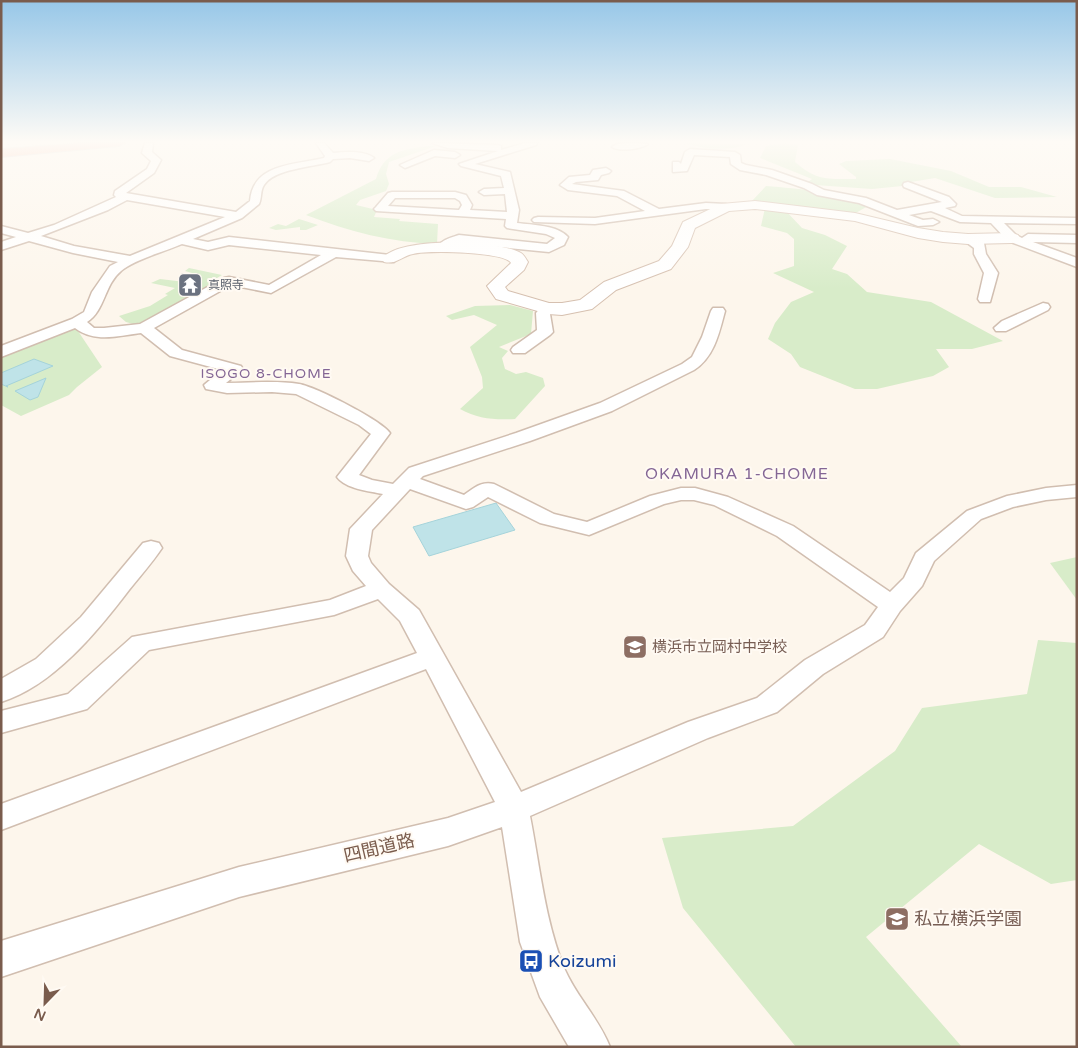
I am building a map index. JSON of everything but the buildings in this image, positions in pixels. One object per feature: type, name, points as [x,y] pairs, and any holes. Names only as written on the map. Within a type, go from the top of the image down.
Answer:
[{"type":"street","points":[[1,246],[29,238],[104,208],[125,192]]},
{"type":"street","points":[[1,352],[77,322],[90,314],[99,292],[115,269],[129,260],[238,216],[256,202],[255,192]]},
{"type":"street","points":[[442,247],[451,241],[459,239],[549,248],[560,242],[562,237],[550,231],[511,226],[510,192]]},
{"type":"street","points":[[612,192],[620,193],[658,213]]},
{"type":"street","points":[[819,192],[862,200],[922,224],[933,222]]},
{"type":"street","points":[[896,214],[951,204],[945,199],[926,192]]},
{"type":"street","points":[[121,195],[238,216]]},
{"type":"street","points":[[462,214],[467,205],[466,200],[461,196],[455,195],[392,195],[380,209],[453,213],[462,214],[512,217],[595,221],[706,206],[762,205],[855,217],[918,233],[968,239],[1077,239]]},
{"type":"street","points":[[212,210],[225,201]]},
{"type":"street","points":[[855,217],[876,206]]},
{"type":"street","points":[[180,240],[208,246],[229,241],[390,259],[412,248],[442,247],[504,253],[516,257],[520,262],[496,286],[498,291],[502,294],[548,308],[562,309],[586,305],[610,286],[665,265],[680,247],[688,226],[726,207]]},
{"type":"street","points":[[934,208],[960,219],[1077,221]]},
{"type":"street","points":[[993,220],[1012,238],[1077,263]]},
{"type":"street","points":[[1,229],[29,238],[129,260]]},
{"type":"street","points":[[968,239],[980,246],[980,254],[991,273],[985,299]]},
{"type":"street","points":[[77,322],[90,332],[104,333],[144,328],[229,281],[271,289],[332,254]]},
{"type":"street","points":[[1001,328],[1043,307]]},
{"type":"street","points":[[518,350],[545,332],[543,313],[548,308]]},
{"type":"street","points":[[591,1047],[554,984],[537,942],[514,809],[410,616],[381,589],[361,566],[357,556],[361,528],[416,472],[523,437],[606,407],[688,367],[699,360],[710,337],[718,311]]},
{"type":"street","points":[[144,328],[176,353],[234,369],[212,385],[227,388],[272,387],[299,389],[365,421],[381,433],[347,477],[367,485],[402,486],[466,503],[487,488],[547,519],[589,529],[657,500],[681,494],[695,494],[721,501],[786,531],[892,605]]},
{"type":"street","name":"四間道路","points":[[1,959],[239,882],[448,832],[514,809],[698,730],[767,705],[814,666],[874,631],[892,605],[914,581],[924,558],[974,515],[1007,502],[1046,494],[1077,491]]},
{"type":"street","points":[[1,692],[45,666],[90,623],[151,548]]},
{"type":"street","points":[[1,722],[77,702],[142,643],[334,607],[381,589]]},
{"type":"street","points":[[1,817],[432,658]]},
{"type":"green space","points":[[351,192],[383,192],[360,200],[356,205],[377,210],[374,217],[438,224],[437,244],[387,239],[306,215]]},
{"type":"green space","points":[[760,192],[818,192],[844,197],[868,206],[854,214],[751,202]]},
{"type":"green space","points":[[977,192],[1039,192],[1057,197],[995,198]]},
{"type":"green space","points":[[765,208],[786,211],[802,228],[825,235],[847,246],[832,269],[847,274],[867,292],[931,302],[1003,341],[972,349],[936,349],[949,367],[933,376],[877,389],[855,389],[800,367],[791,354],[768,339],[775,323],[791,302],[814,292],[773,273],[794,266],[794,239],[787,233],[761,226]]},
{"type":"green space","points":[[299,219],[318,225],[306,230],[300,230],[300,227],[276,230],[269,228],[278,224],[286,226]]},
{"type":"green space","points":[[189,268],[222,275],[212,281],[221,283],[140,326],[126,322],[119,316],[150,306],[168,295],[165,294],[175,288],[151,283],[160,279],[185,282],[199,275],[185,271]]},
{"type":"green space","points":[[510,305],[533,311],[531,334],[499,347],[508,351],[502,358],[505,369],[516,374],[526,372],[543,378],[545,386],[515,419],[493,419],[473,415],[460,409],[483,388],[482,377],[470,347],[497,325],[474,315],[452,320],[446,316],[475,306]]},
{"type":"green space","points":[[76,328],[102,367],[69,395],[21,416],[1,405],[1,356]]},
{"type":"green space","points":[[1077,557],[1077,600],[1050,563]]},
{"type":"green space","points":[[1038,640],[1077,643],[1077,880],[1051,884],[979,844],[866,937],[962,1047],[796,1047],[683,908],[662,838],[793,826],[895,751],[922,708],[1027,694]]},
{"type":"water","points":[[34,359],[53,366],[6,386],[8,387],[1,384],[1,373]]},
{"type":"water","points":[[46,378],[38,397],[30,400],[15,391]]},
{"type":"water","points":[[496,503],[515,530],[429,556],[413,527]]},
{"type":"place","name":"真照寺","points":[[190,285]]},
{"type":"place","name":"横浜市立岡村中学校","points":[[635,647]]},
{"type":"place","name":"私立横浜学園","points":[[897,919]]},
{"type":"place","name":"Koizumi","points":[[531,961]]},
{"type":"district","name":"ISOGO 8-CHOME","points":[[266,373]]},
{"type":"district","name":"OKAMURA 1-CHOME","points":[[737,474]]}]
